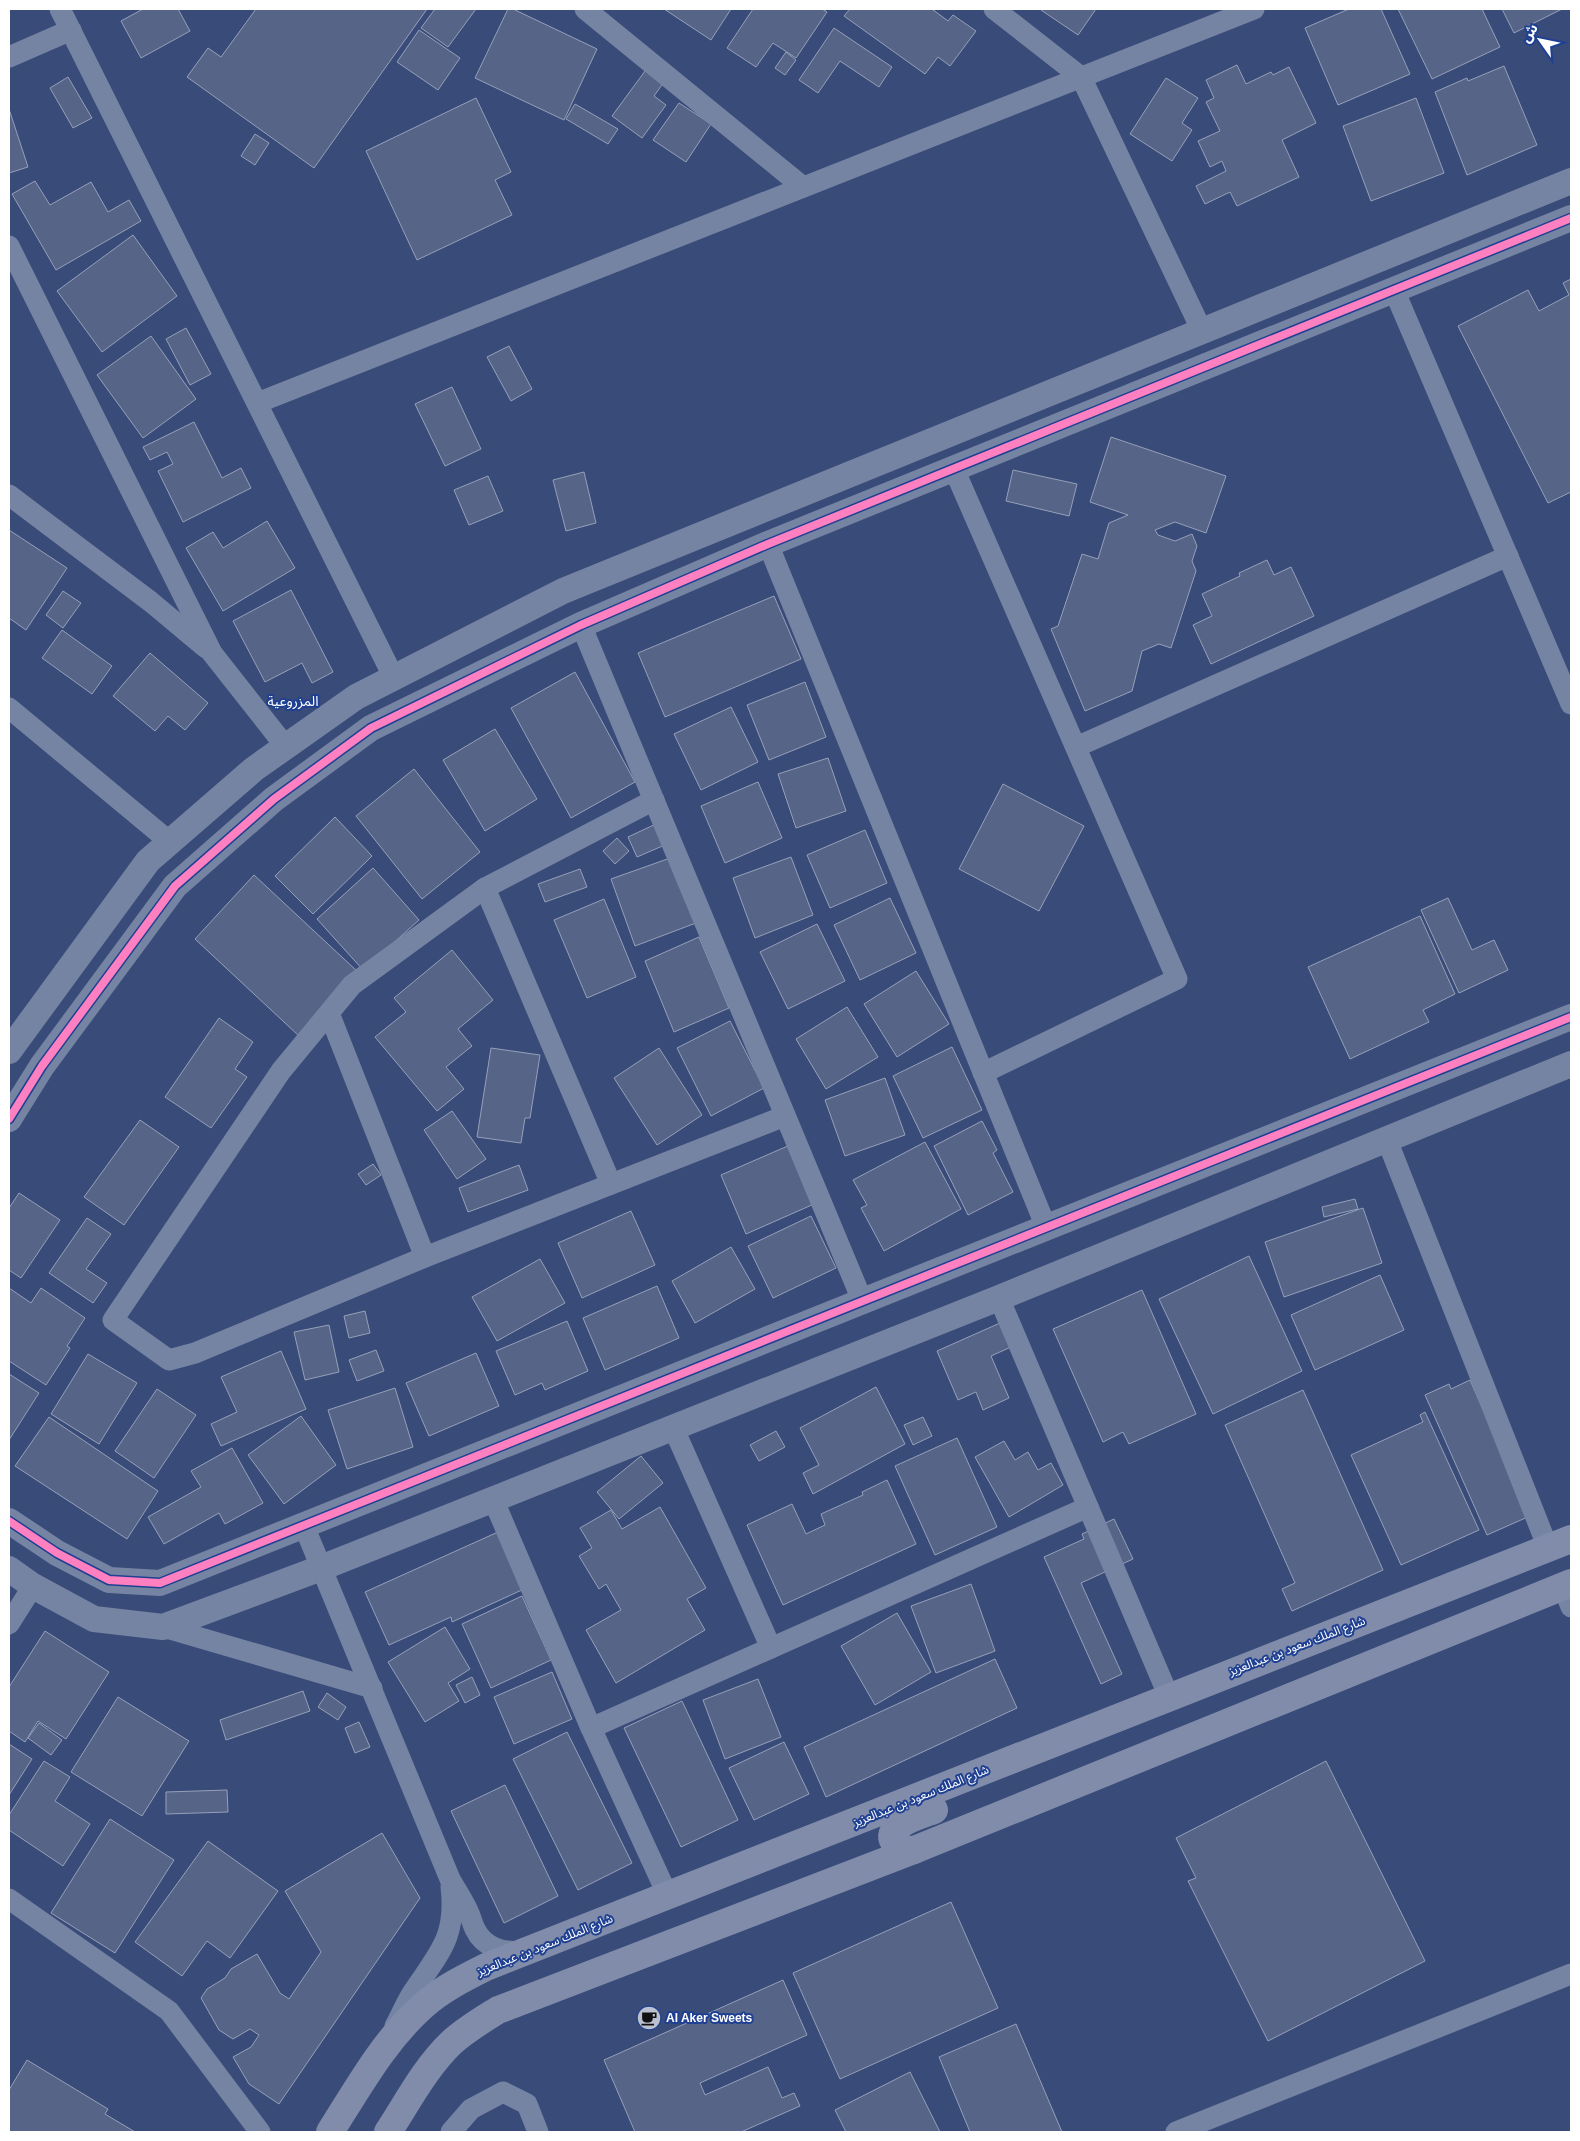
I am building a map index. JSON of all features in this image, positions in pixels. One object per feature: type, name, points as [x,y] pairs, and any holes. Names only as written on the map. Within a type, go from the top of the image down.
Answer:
[{"type":"main road","name":"شارع الملك سعود بن عبدالعزيز","points":[[330,2132],[381,2052],[406,2022],[425,2004],[451,1985],[486,1967],[1560,1543]]},
{"type":"main road","points":[[388,2132],[431,2067],[450,2044],[473,2025],[498,2010],[914,1850],[1568,1592]]},
{"type":"main road","points":[[914,1850],[899,1848],[892,1839],[897,1827],[1030,1770],[1102,1724]]},
{"type":"street","points":[[60,9],[394,678]]},
{"type":"street","points":[[585,9],[803,187]]},
{"type":"street","points":[[994,9],[1081,77],[1202,331]]},
{"type":"street","points":[[257,403],[1254,9]]},
{"type":"street","points":[[9,57],[71,30]]},
{"type":"street","points":[[9,1051],[148,861],[254,770],[356,697],[563,591],[1571,181]]},
{"type":"street","points":[[9,1119],[42,1066],[175,886],[274,799],[371,728],[581,625],[768,544],[1571,218]]},
{"type":"street","points":[[9,246],[212,653],[286,747]]},
{"type":"street","points":[[1394,290],[1571,704]]},
{"type":"street","points":[[954,469],[1177,979],[983,1073]]},
{"type":"street","points":[[9,494],[151,602],[212,653]]},
{"type":"street","points":[[768,544],[1046,1227]]},
{"type":"street","points":[[1076,747],[1508,556]]},
{"type":"street","points":[[581,625],[862,1300]]},
{"type":"street","points":[[9,708],[170,842]]},
{"type":"street","points":[[654,800],[485,888],[352,985],[281,1071],[113,1320],[169,1360],[195,1353],[425,1256],[785,1116]]},
{"type":"street","points":[[485,888],[611,1184]]},
{"type":"street","points":[[329,1013],[425,1256]]},
{"type":"street","points":[[9,1521],[57,1554],[108,1580],[160,1583],[1571,1016]]},
{"type":"street","points":[[163,1627],[321,1568],[999,1298],[1571,1064]]},
{"type":"street","points":[[1387,1140],[1560,1543]]},
{"type":"street","points":[[999,1298],[1169,1697]]},
{"type":"street","points":[[674,1427],[771,1648]]},
{"type":"street","points":[[493,1499],[591,1728],[668,1896]]},
{"type":"street","points":[[591,1728],[1088,1508]]},
{"type":"street","points":[[304,1526],[450,1879],[468,1912],[476,1932],[486,1943],[496,1949],[510,1952],[526,1951]]},
{"type":"street","points":[[9,1569],[33,1586],[94,1619],[163,1627],[372,1688]]},
{"type":"street","points":[[9,1624],[33,1586]]},
{"type":"street","points":[[381,2052],[412,1993],[437,1959],[447,1938],[453,1904],[450,1879]]},
{"type":"street","points":[[9,1899],[169,2011],[260,2132]]},
{"type":"street","points":[[1176,2132],[1571,1974]]},
{"type":"street","points":[[451,2132],[471,2109],[503,2092],[526,2104],[538,2132]]},
{"type":"building","points":[[143,9],[178,9],[190,31],[141,58],[121,21]]},
{"type":"building","points":[[256,9],[427,9],[314,168],[187,77],[208,48],[221,57]]},
{"type":"building","points":[[435,9],[476,9],[448,47],[421,28]]},
{"type":"building","points":[[508,9],[513,9],[597,49],[564,120],[475,78]]},
{"type":"building","points":[[664,9],[731,9],[711,40]]},
{"type":"building","points":[[753,9],[822,9],[827,12],[796,58],[773,43],[756,67],[727,48]]},
{"type":"building","points":[[850,9],[932,9],[948,21],[953,15],[976,31],[950,66],[938,57],[925,74],[844,16]]},
{"type":"building","points":[[1042,9],[1096,9],[1078,35]]},
{"type":"building","points":[[1349,9],[1381,9],[1410,74],[1338,105],[1305,28]]},
{"type":"building","points":[[1398,9],[1482,9],[1500,47],[1432,79]]},
{"type":"building","points":[[1502,9],[1562,9],[1514,33]]},
{"type":"building","points":[[834,28],[892,67],[879,87],[840,61],[818,93],[799,80]]},
{"type":"building","points":[[419,30],[460,58],[438,90],[397,62]]},
{"type":"building","points":[[786,52],[796,60],[785,75],[775,68]]},
{"type":"building","points":[[1237,65],[1246,84],[1271,72],[1273,75],[1289,67],[1316,123],[1282,140],[1299,177],[1237,206],[1230,192],[1205,204],[1196,186],[1226,171],[1222,161],[1210,167],[1198,141],[1220,131],[1206,102],[1214,98],[1206,80]]},
{"type":"building","points":[[1504,66],[1537,145],[1467,175],[1435,92],[1467,78],[1468,81]]},
{"type":"building","points":[[648,67],[666,79],[654,96],[666,105],[642,138],[612,116]]},
{"type":"building","points":[[68,77],[92,118],[73,128],[50,88]]},
{"type":"building","points":[[1166,78],[1198,98],[1182,123],[1192,130],[1172,161],[1130,134]]},
{"type":"building","points":[[476,98],[511,172],[495,180],[512,215],[417,260],[366,151]]},
{"type":"building","points":[[1416,98],[1444,173],[1371,201],[1343,126]]},
{"type":"building","points":[[679,103],[711,124],[686,162],[653,140]]},
{"type":"building","points":[[575,104],[618,129],[608,144],[566,119]]},
{"type":"building","points":[[9,109],[28,167],[9,173]]},
{"type":"building","points":[[255,134],[269,143],[255,165],[241,156]]},
{"type":"building","points":[[35,181],[50,205],[91,182],[108,212],[129,200],[141,221],[56,270],[12,194]]},
{"type":"building","points":[[133,235],[177,296],[102,352],[57,291]]},
{"type":"building","points":[[1571,279],[1571,492],[1548,503],[1458,326],[1528,290],[1539,311],[1569,295],[1563,283]]},
{"type":"building","points":[[186,328],[211,374],[190,385],[166,339]]},
{"type":"building","points":[[151,336],[196,399],[143,438],[97,375]]},
{"type":"building","points":[[509,346],[532,389],[511,401],[487,357]]},
{"type":"building","points":[[452,387],[481,449],[445,466],[415,404]]},
{"type":"building","points":[[194,422],[222,478],[241,468],[251,488],[183,522],[158,471],[173,464],[167,452],[150,460],[143,447]]},
{"type":"building","points":[[1111,437],[1226,476],[1206,533],[1175,522],[1155,530],[1158,535],[1175,541],[1192,534],[1197,546],[1192,561],[1196,571],[1171,648],[1159,644],[1142,651],[1132,691],[1085,711],[1051,629],[1058,626],[1082,554],[1098,559],[1109,523],[1128,515],[1090,502]]},
{"type":"building","points":[[1013,470],[1077,484],[1069,516],[1006,501]]},
{"type":"building","points":[[584,472],[596,523],[566,531],[553,480]]},
{"type":"building","points":[[488,476],[503,511],[469,525],[454,490]]},
{"type":"building","points":[[267,521],[295,568],[223,611],[186,548],[213,532],[223,548]]},
{"type":"building","points":[[9,530],[67,568],[26,630],[9,618]]},
{"type":"building","points":[[1267,560],[1274,575],[1291,567],[1314,616],[1211,664],[1193,625],[1212,616],[1202,594],[1240,576],[1239,573]]},
{"type":"building","points":[[291,590],[333,672],[312,683],[302,663],[265,682],[233,621]]},
{"type":"building","points":[[63,591],[81,603],[63,628],[46,615]]},
{"type":"building","points":[[774,596],[801,659],[665,717],[638,653]]},
{"type":"building","points":[[62,630],[112,666],[92,694],[42,658]]},
{"type":"building","points":[[150,653],[208,703],[185,730],[168,716],[155,731],[113,696]]},
{"type":"building","points":[[575,672],[635,782],[571,818],[511,708]]},
{"type":"building","points":[[805,682],[826,737],[769,760],[747,705]]},
{"type":"building","points":[[731,707],[758,762],[701,790],[674,734]]},
{"type":"building","points":[[495,729],[537,799],[485,831],[443,760]]},
{"type":"building","points":[[828,758],[846,811],[796,828],[778,774]]},
{"type":"building","points":[[414,769],[480,852],[422,899],[356,816]]},
{"type":"building","points":[[758,782],[782,838],[725,863],[701,806]]},
{"type":"building","points":[[1003,784],[1084,826],[1039,911],[959,869]]},
{"type":"building","points":[[335,817],[372,856],[313,914],[275,876]]},
{"type":"building","points":[[658,823],[667,844],[637,857],[628,837]]},
{"type":"building","points":[[865,830],[887,883],[830,908],[807,855]]},
{"type":"building","points":[[617,838],[629,851],[615,864],[603,851]]},
{"type":"building","points":[[673,857],[696,923],[635,946],[611,879]]},
{"type":"building","points":[[791,857],[813,915],[755,938],[733,878]]},
{"type":"building","points":[[373,868],[419,920],[363,970],[317,919]]},
{"type":"building","points":[[580,869],[587,887],[545,902],[538,884]]},
{"type":"building","points":[[254,875],[358,972],[299,1036],[195,939]]},
{"type":"building","points":[[890,898],[916,953],[860,980],[834,925]]},
{"type":"building","points":[[1448,898],[1472,950],[1494,940],[1508,970],[1459,993],[1421,910]]},
{"type":"building","points":[[604,899],[636,977],[587,998],[554,920]]},
{"type":"building","points":[[1420,916],[1455,994],[1423,1010],[1429,1022],[1350,1059],[1308,967]]},
{"type":"building","points":[[817,924],[845,981],[788,1009],[760,952]]},
{"type":"building","points":[[699,937],[729,1008],[674,1032],[645,961]]},
{"type":"building","points":[[452,950],[493,1000],[458,1029],[472,1046],[446,1067],[464,1089],[437,1111],[375,1037],[406,1012],[394,998]]},
{"type":"building","points":[[916,971],[949,1024],[897,1057],[864,1004]]},
{"type":"building","points":[[847,1007],[878,1057],[826,1089],[796,1039]]},
{"type":"building","points":[[219,1018],[253,1042],[235,1069],[247,1077],[211,1128],[165,1097]]},
{"type":"building","points":[[730,1021],[764,1088],[711,1116],[677,1048]]},
{"type":"building","points":[[952,1047],[982,1110],[923,1138],[893,1076]]},
{"type":"building","points":[[491,1048],[540,1055],[530,1118],[525,1118],[521,1143],[477,1137]]},
{"type":"building","points":[[659,1048],[702,1115],[657,1145],[614,1078]]},
{"type":"building","points":[[885,1078],[905,1135],[845,1156],[825,1100]]},
{"type":"building","points":[[452,1111],[486,1159],[457,1179],[424,1130]]},
{"type":"building","points":[[140,1120],[179,1147],[124,1225],[84,1197]]},
{"type":"building","points":[[982,1121],[997,1150],[993,1153],[1013,1192],[968,1215],[934,1146]]},
{"type":"building","points":[[925,1142],[961,1209],[884,1251],[861,1208],[867,1205],[853,1180]]},
{"type":"building","points":[[790,1145],[814,1204],[746,1234],[721,1175]]},
{"type":"building","points":[[373,1164],[381,1175],[366,1185],[358,1174]]},
{"type":"building","points":[[519,1165],[528,1190],[468,1212],[459,1188]]},
{"type":"building","points":[[19,1193],[60,1220],[21,1278],[9,1270],[9,1208]]},
{"type":"building","points":[[1355,1199],[1358,1209],[1324,1217],[1322,1207]]},
{"type":"building","points":[[1363,1208],[1382,1263],[1284,1297],[1265,1242]]},
{"type":"building","points":[[631,1211],[655,1265],[582,1298],[558,1243]]},
{"type":"building","points":[[811,1216],[836,1268],[773,1298],[748,1246]]},
{"type":"building","points":[[87,1218],[111,1234],[86,1269],[107,1283],[93,1303],[49,1273]]},
{"type":"building","points":[[731,1247],[755,1289],[695,1323],[672,1281]]},
{"type":"building","points":[[1249,1256],[1302,1371],[1213,1414],[1159,1299]]},
{"type":"building","points":[[540,1259],[565,1303],[497,1341],[472,1297]]},
{"type":"building","points":[[1380,1275],[1404,1330],[1315,1370],[1291,1315]]},
{"type":"building","points":[[657,1286],[679,1338],[605,1370],[583,1318]]},
{"type":"building","points":[[9,1288],[31,1303],[41,1288],[85,1318],[67,1346],[70,1348],[46,1385],[9,1361]]},
{"type":"building","points":[[1142,1290],[1196,1414],[1129,1444],[1123,1432],[1103,1442],[1053,1329]]},
{"type":"building","points":[[365,1311],[370,1333],[349,1338],[344,1316]]},
{"type":"building","points":[[567,1321],[588,1371],[545,1390],[542,1383],[515,1395],[496,1351]]},
{"type":"building","points":[[1000,1323],[1011,1347],[991,1356],[1009,1398],[983,1410],[976,1392],[958,1400],[937,1351]]},
{"type":"building","points":[[329,1325],[339,1372],[305,1380],[294,1332]]},
{"type":"building","points":[[376,1350],[384,1371],[357,1381],[349,1360]]},
{"type":"building","points":[[281,1351],[306,1409],[221,1446],[211,1424],[237,1412],[221,1377]]},
{"type":"building","points":[[476,1353],[499,1406],[429,1436],[406,1383]]},
{"type":"building","points":[[88,1354],[137,1383],[99,1444],[51,1414]]},
{"type":"building","points":[[9,1374],[39,1393],[9,1440]]},
{"type":"building","points":[[1470,1380],[1530,1516],[1487,1535],[1425,1395],[1449,1384],[1451,1389]]},
{"type":"building","points":[[876,1387],[905,1444],[813,1494],[803,1473],[819,1465],[800,1428]]},
{"type":"building","points":[[395,1388],[413,1447],[347,1469],[328,1410]]},
{"type":"building","points":[[157,1389],[196,1415],[154,1478],[115,1451]]},
{"type":"building","points":[[1303,1390],[1383,1570],[1292,1611],[1282,1589],[1295,1583],[1225,1425]]},
{"type":"building","points":[[1425,1412],[1479,1530],[1401,1565],[1351,1455],[1423,1422],[1420,1415]]},
{"type":"building","points":[[301,1416],[336,1465],[284,1504],[248,1455]]},
{"type":"building","points":[[49,1417],[158,1491],[127,1539],[15,1466]]},
{"type":"building","points":[[923,1417],[932,1436],[913,1445],[904,1425]]},
{"type":"building","points":[[776,1431],[785,1447],[759,1461],[750,1445]]},
{"type":"building","points":[[957,1438],[997,1527],[935,1555],[895,1466]]},
{"type":"building","points":[[1004,1441],[1015,1460],[1028,1452],[1038,1470],[1051,1463],[1063,1485],[1009,1517],[975,1457]]},
{"type":"building","points":[[232,1448],[263,1503],[225,1524],[219,1513],[164,1544],[148,1517],[201,1487],[191,1471]]},
{"type":"building","points":[[641,1456],[663,1483],[619,1519],[597,1492]]},
{"type":"building","points":[[887,1480],[916,1544],[783,1605],[747,1525],[792,1504],[806,1534],[825,1525],[821,1514],[863,1495],[862,1492]]},
{"type":"building","points":[[660,1507],[706,1588],[687,1599],[705,1630],[616,1683],[586,1630],[621,1610],[606,1584],[599,1589],[579,1556],[592,1548],[580,1528],[611,1510],[622,1529]]},
{"type":"building","points":[[1114,1519],[1133,1559],[1081,1583],[1122,1674],[1101,1684],[1044,1557],[1084,1539],[1082,1534]]},
{"type":"building","points":[[498,1532],[524,1589],[452,1622],[451,1617],[389,1645],[365,1592]]},
{"type":"building","points":[[971,1584],[995,1651],[936,1673],[911,1606]]},
{"type":"building","points":[[522,1596],[551,1660],[491,1688],[462,1624]]},
{"type":"building","points":[[897,1613],[931,1672],[875,1705],[841,1646]]},
{"type":"building","points":[[445,1627],[470,1669],[448,1683],[459,1701],[425,1722],[388,1662]]},
{"type":"building","points":[[45,1631],[109,1672],[66,1739],[38,1721],[25,1742],[9,1731],[9,1687]]},
{"type":"building","points":[[995,1659],[1017,1708],[826,1797],[804,1747]]},
{"type":"building","points":[[552,1672],[572,1719],[514,1744],[494,1697]]},
{"type":"building","points":[[472,1677],[480,1695],[465,1703],[456,1685]]},
{"type":"building","points":[[758,1679],[781,1737],[725,1759],[703,1700]]},
{"type":"building","points":[[303,1691],[310,1711],[226,1740],[220,1720]]},
{"type":"building","points":[[327,1693],[346,1707],[338,1720],[318,1707]]},
{"type":"building","points":[[118,1697],[189,1741],[142,1816],[71,1772]]},
{"type":"building","points":[[682,1701],[738,1820],[681,1847],[624,1728]]},
{"type":"building","points":[[359,1722],[370,1747],[355,1753],[345,1728]]},
{"type":"building","points":[[39,1723],[62,1740],[51,1755],[28,1738]]},
{"type":"building","points":[[567,1732],[632,1863],[578,1890],[513,1759]]},
{"type":"building","points":[[784,1742],[809,1794],[754,1820],[729,1768]]},
{"type":"building","points":[[9,1744],[32,1759],[9,1795]]},
{"type":"building","points":[[44,1761],[70,1777],[55,1801],[90,1824],[63,1866],[9,1830],[9,1815]]},
{"type":"building","points":[[1326,1761],[1425,1961],[1268,2041],[1188,1881],[1196,1878],[1176,1838]]},
{"type":"building","points":[[505,1785],[558,1896],[504,1923],[451,1811]]},
{"type":"building","points":[[227,1790],[228,1812],[166,1814],[166,1792]]},
{"type":"building","points":[[110,1819],[174,1860],[115,1953],[51,1913]]},
{"type":"building","points":[[382,1833],[420,1898],[279,2104],[249,2084],[233,2057],[251,2047],[259,2035],[250,2029],[233,2039],[219,2030],[201,1998],[207,1989],[225,1978],[231,1969],[257,1954],[280,1993],[289,1999],[321,1952],[285,1891]]},
{"type":"building","points":[[208,1841],[278,1891],[230,1958],[207,1941],[182,1976],[135,1942]]},
{"type":"building","points":[[951,1902],[998,2008],[840,2079],[793,1973]]},
{"type":"building","points":[[783,1980],[807,2035],[700,2083],[705,2095],[768,2067],[782,2098],[794,2093],[800,2106],[741,2132],[635,2132],[604,2060]]},
{"type":"building","points":[[1016,2024],[1062,2132],[970,2132],[939,2057]]},
{"type":"building","points":[[27,2060],[108,2109],[105,2114],[135,2132],[9,2132],[9,2090]]},
{"type":"building","points":[[910,2072],[940,2132],[846,2132],[835,2110]]},
{"type":"cycle path","points":[[9,1119],[42,1066],[175,886],[274,799],[371,728],[581,625],[768,544],[1571,218]]},
{"type":"cycle path","points":[[9,1521],[57,1553],[109,1580],[160,1583],[1571,1017]]},
{"type":"place","name":"Al Aker Sweets","points":[[649,2018]]},
{"type":"district","name":"المزروعية","points":[[293,701]]}]
